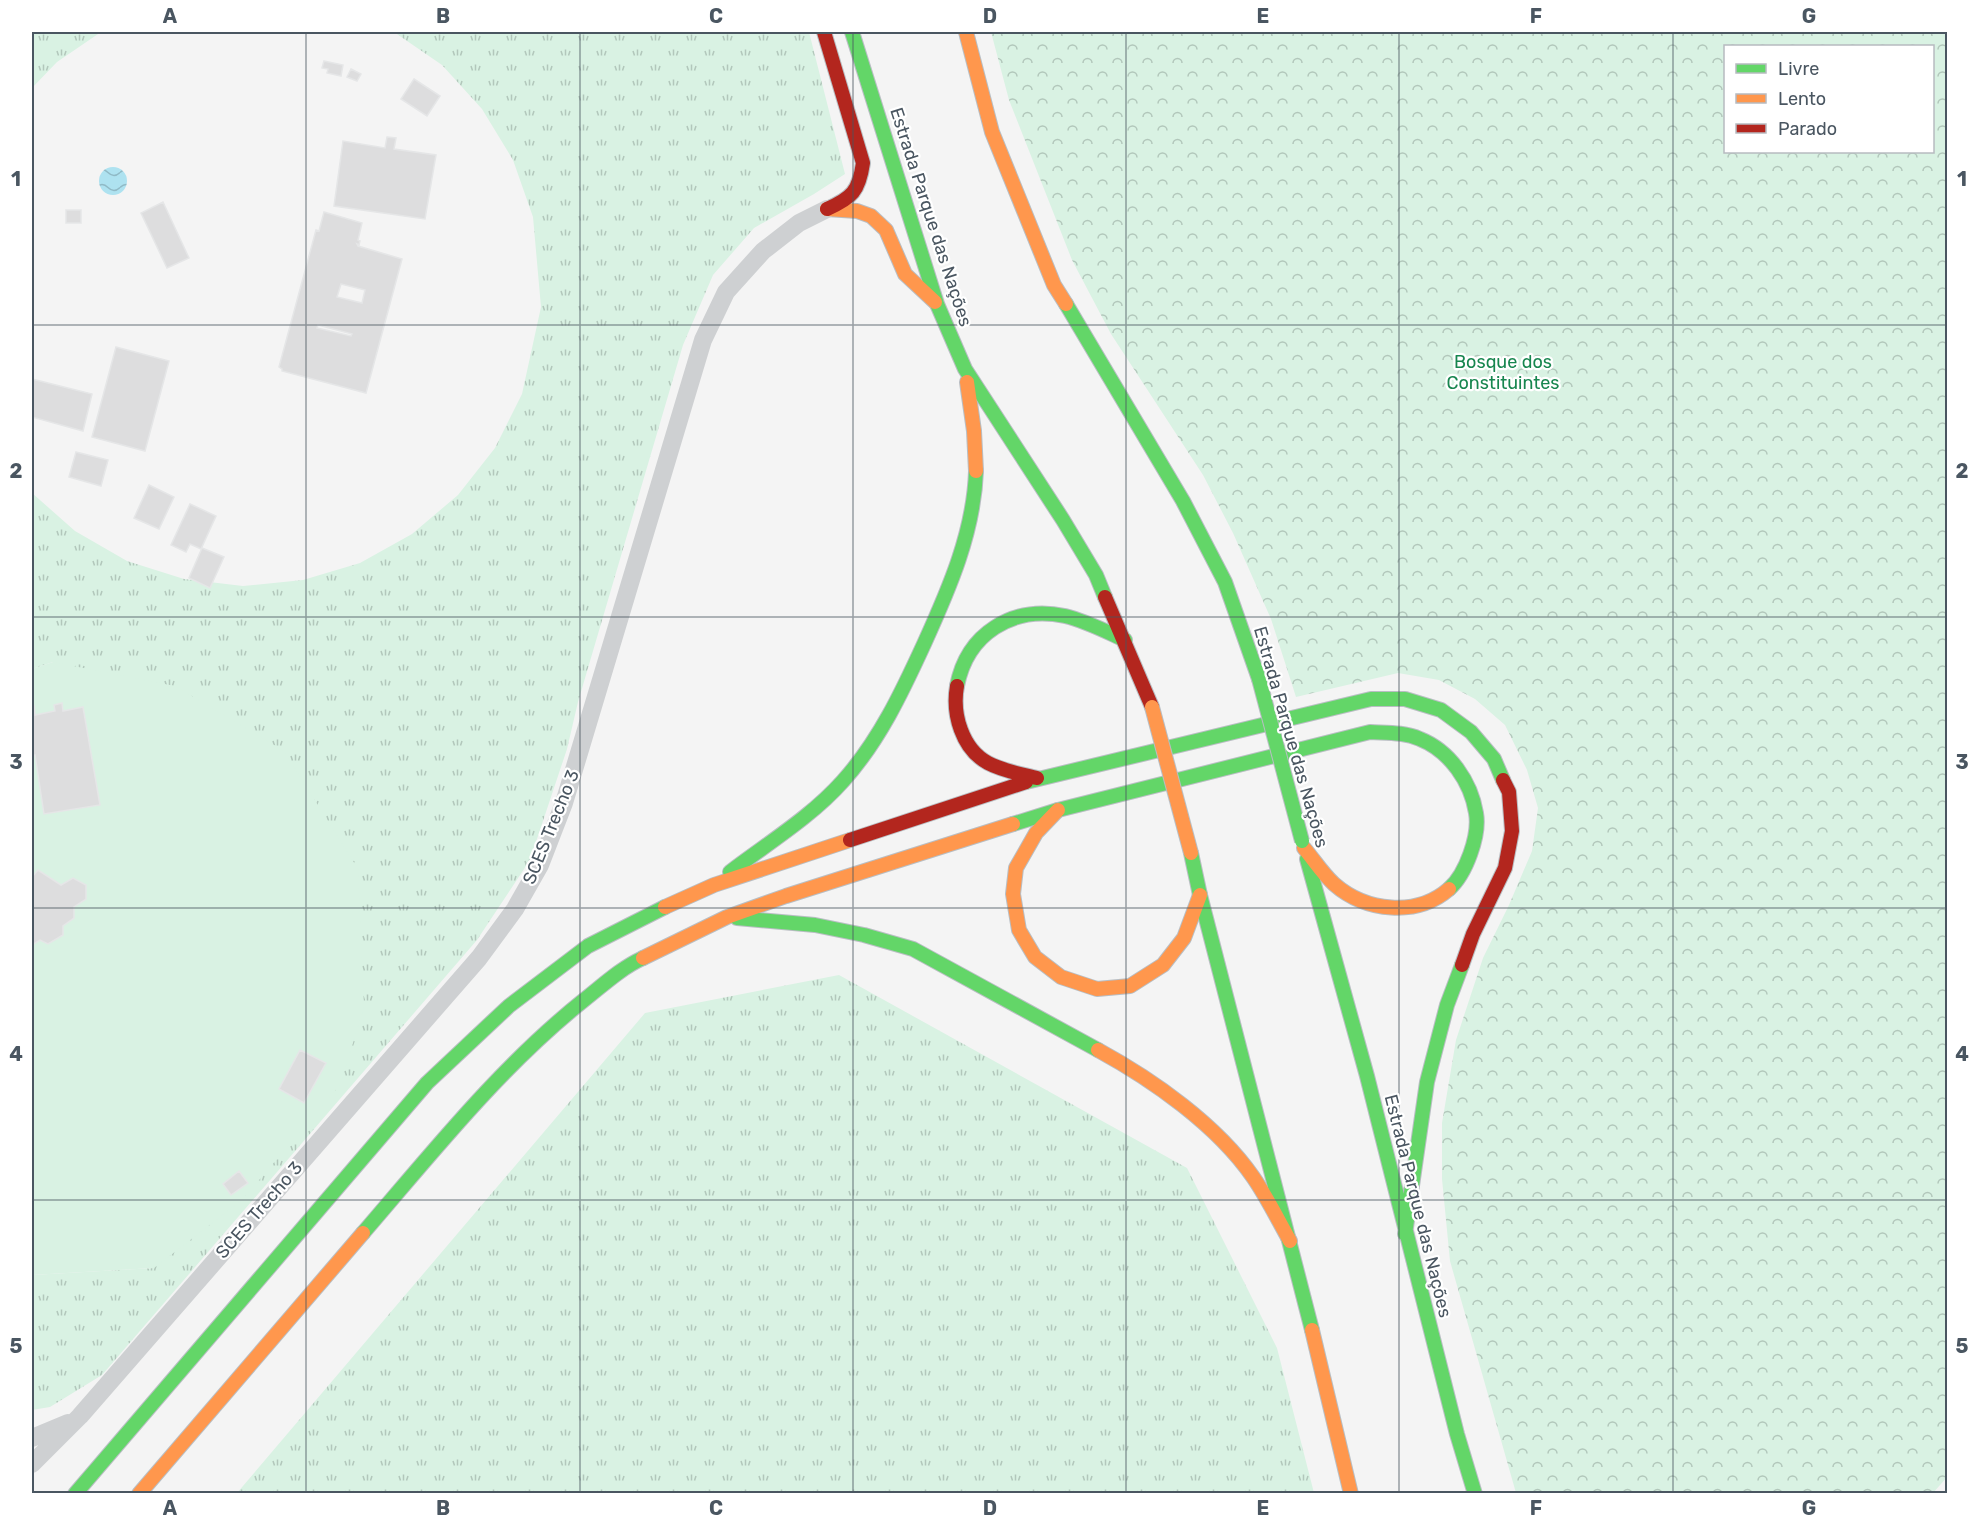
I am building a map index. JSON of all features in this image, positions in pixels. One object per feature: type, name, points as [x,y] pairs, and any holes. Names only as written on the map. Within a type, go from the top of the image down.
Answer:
[{"type":"highway","points":[[824,32],[863,163],[861,178],[852,197],[826,209]]},
{"type":"highway","name":"Estrada Parque das Nações","points":[[852,32],[937,304],[965,369],[1096,575],[1152,707],[1290,1240],[1351,1494]]},
{"type":"highway","name":"Estrada Parque das Nações","points":[[966,32],[992,132],[1054,285],[1194,522],[1225,582],[1259,679],[1366,1076],[1457,1434],[1475,1494]]},
{"type":"highway","points":[[826,209],[858,211],[872,216],[886,230],[905,273],[937,304]]},
{"type":"highway","points":[[714,885],[764,845],[803,818],[842,781],[873,741],[907,681],[941,606],[964,542],[976,483],[976,434],[965,369]]},
{"type":"highway","points":[[1037,778],[1000,768],[978,756],[959,730],[955,701],[960,675],[970,650],[988,630],[1005,622],[1014,618],[1051,614],[1080,620],[1125,640]]},
{"type":"highway","points":[[75,1494],[435,1076],[509,1006],[588,946],[654,912],[714,885],[1037,778],[1371,699],[1405,699],[1442,710],[1471,732],[1494,759],[1509,792],[1512,831],[1505,868],[1473,934],[1447,1005],[1427,1082],[1405,1234]]},
{"type":"highway","points":[[139,1494],[469,1110],[554,1024],[628,965],[727,917],[786,896],[1058,810],[1370,732],[1398,733],[1421,739],[1446,755],[1466,781],[1477,815],[1472,854],[1456,883],[1440,897],[1413,907],[1386,909],[1355,898],[1334,884],[1303,844]]},
{"type":"highway","points":[[1058,810],[1036,833],[1016,868],[1013,894],[1019,930],[1035,957],[1061,977],[1097,989],[1130,986],[1163,965],[1184,938],[1200,895]]},
{"type":"highway","points":[[727,917],[815,925],[864,935],[913,949],[1102,1052],[1175,1100],[1220,1137],[1253,1177],[1290,1240]]},
{"type":"street","name":"SCES Trecho 3","points":[[32,1438],[80,1416],[479,958],[515,909],[540,865],[564,803],[703,340],[726,292],[763,251],[799,223],[826,209]]},
{"type":"street","name":"SCES Trecho 3","points":[[32,1464],[52,1446],[73,1421]]},
{"type":"green space","points":[[32,32],[101,32],[57,62],[32,88]]},
{"type":"green space","points":[[394,32],[809,32],[845,174],[754,228],[713,275],[683,345],[578,702],[567,749],[530,860],[477,940],[102,1375],[50,1407],[32,1410],[32,1275],[154,1268],[53,662],[32,669],[32,493],[75,531],[127,561],[184,579],[243,586],[303,580],[360,563],[412,534],[458,495],[495,448],[522,394],[541,307],[533,217],[513,160],[482,109],[442,65]]},
{"type":"green space","name":"Bosque dos Constituintes","points":[[991,32],[1947,32],[1948,1476],[1933,1493],[1516,1493],[1450,1261],[1442,1179],[1442,1123],[1456,1040],[1483,958],[1532,851],[1538,808],[1527,770],[1505,725],[1475,699],[1439,680],[1398,673],[1296,697],[1271,619],[1233,533],[1203,475],[1111,334],[1072,260],[1009,100]]},
{"type":"green space","points":[[53,662],[175,686],[284,751],[358,869],[364,1007],[340,1085],[242,1200],[154,1268],[32,1275],[32,669]]},
{"type":"green space","points":[[839,975],[1187,1168],[1277,1348],[1314,1493],[237,1493],[645,1013]]},
{"type":"water","points":[[113,167],[123,171],[127,181],[123,191],[113,195],[103,191],[99,181],[103,171]]},
{"type":"building","points":[[324,61],[343,65],[341,76],[327,73],[328,69],[322,68]]},
{"type":"building","points":[[351,69],[361,74],[357,81],[347,77]]},
{"type":"building","points":[[414,79],[440,96],[427,116],[401,99]]},
{"type":"building","points":[[387,137],[396,138],[394,149],[436,155],[425,219],[334,206],[343,141],[385,148]]},
{"type":"building","points":[[163,202],[189,258],[167,268],[141,213]]},
{"type":"building","points":[[66,210],[81,210],[81,223],[66,223]]},
{"type":"building","points":[[324,212],[362,223],[358,246],[402,259],[366,393],[282,371],[279,367],[316,230],[319,231]],"holes":[[[341,284],[365,290],[362,303],[337,297]],[[318,325],[352,334],[351,336],[317,328]]]},
{"type":"building","points":[[116,347],[169,361],[145,451],[92,437]]},
{"type":"building","points":[[32,379],[92,394],[83,431],[32,417]]},
{"type":"building","points":[[76,452],[108,460],[101,486],[69,477]]},
{"type":"building","points":[[149,485],[174,497],[159,529],[134,518]]},
{"type":"building","points":[[190,504],[216,516],[201,549],[190,544],[186,552],[171,545]]},
{"type":"building","points":[[202,548],[224,557],[210,588],[189,578]]},
{"type":"building","points":[[62,703],[63,711],[83,707],[100,805],[44,814],[35,755],[32,756],[32,707],[34,706],[35,715],[55,711],[54,705]]},
{"type":"building","points":[[38,870],[61,885],[73,878],[86,885],[86,899],[74,907],[74,918],[63,926],[63,935],[48,944],[40,940],[32,945],[32,877]]},
{"type":"building","points":[[300,1050],[326,1063],[304,1103],[279,1089]]},
{"type":"building","points":[[239,1171],[248,1183],[231,1195],[223,1184]]},
{"type":"traffic: fast","points":[[852,32],[937,304],[965,369],[1063,520],[1096,575],[1105,597]]},
{"type":"traffic: fast","points":[[1066,304],[1183,501],[1225,582],[1259,679]]},
{"type":"traffic: fast","points":[[730,872],[803,818],[831,794],[856,766],[879,733],[907,680],[959,560],[971,516],[976,471]]},
{"type":"traffic: fast","points":[[957,686],[962,668],[982,638],[995,627],[1027,615],[1065,616],[1088,623],[1125,640]]},
{"type":"traffic: fast","points":[[1259,679],[1302,841]]},
{"type":"traffic: fast","points":[[1026,782],[1371,699],[1405,699],[1441,710],[1471,732],[1494,759],[1503,780]]},
{"type":"traffic: fast","points":[[1013,824],[1058,810],[1370,732],[1402,734],[1431,744],[1441,751],[1464,779],[1473,801],[1477,822],[1474,843],[1461,874],[1449,889]]},
{"type":"traffic: fast","points":[[1191,853],[1312,1330]]},
{"type":"traffic: fast","points":[[1307,859],[1367,1076],[1457,1434],[1475,1494]]},
{"type":"traffic: fast","points":[[75,1494],[427,1083],[509,1006],[588,946],[665,907]]},
{"type":"traffic: fast","points":[[737,918],[815,925],[864,935],[913,949],[1098,1050]]},
{"type":"traffic: fast","points":[[363,1233],[441,1142],[524,1053],[605,983],[643,958]]},
{"type":"traffic: fast","points":[[1405,1234],[1427,1082],[1447,1005],[1462,965]]},
{"type":"traffic: slow","points":[[966,32],[992,132],[1054,285],[1066,304]]},
{"type":"traffic: slow","points":[[827,209],[857,211],[871,216],[886,230],[905,274],[935,302]]},
{"type":"traffic: slow","points":[[967,382],[974,431],[976,471]]},
{"type":"traffic: slow","points":[[1152,707],[1191,853]]},
{"type":"traffic: slow","points":[[1058,810],[1036,833],[1016,868],[1013,894],[1019,930],[1035,957],[1061,977],[1097,989],[1130,986],[1163,965],[1184,938],[1200,895]]},
{"type":"traffic: slow","points":[[643,958],[727,917],[1013,824]]},
{"type":"traffic: slow","points":[[665,907],[714,885],[850,840]]},
{"type":"traffic: slow","points":[[1304,848],[1334,884],[1361,901],[1392,908],[1407,907],[1422,904],[1449,889]]},
{"type":"traffic: slow","points":[[1098,1050],[1140,1075],[1183,1105],[1221,1139],[1253,1177],[1290,1241]]},
{"type":"traffic: slow","points":[[139,1494],[363,1233]]},
{"type":"traffic: slow","points":[[1312,1330],[1351,1494]]},
{"type":"traffic: jam","points":[[824,32],[863,163],[853,192],[843,201],[827,209]]},
{"type":"traffic: jam","points":[[1105,597],[1152,707]]},
{"type":"traffic: jam","points":[[957,686],[958,719],[965,740],[971,749],[994,766],[1037,778]]},
{"type":"traffic: jam","points":[[1462,965],[1473,934],[1505,868],[1512,831],[1509,792],[1503,780]]},
{"type":"traffic: jam","points":[[850,840],[1026,782]]}]
